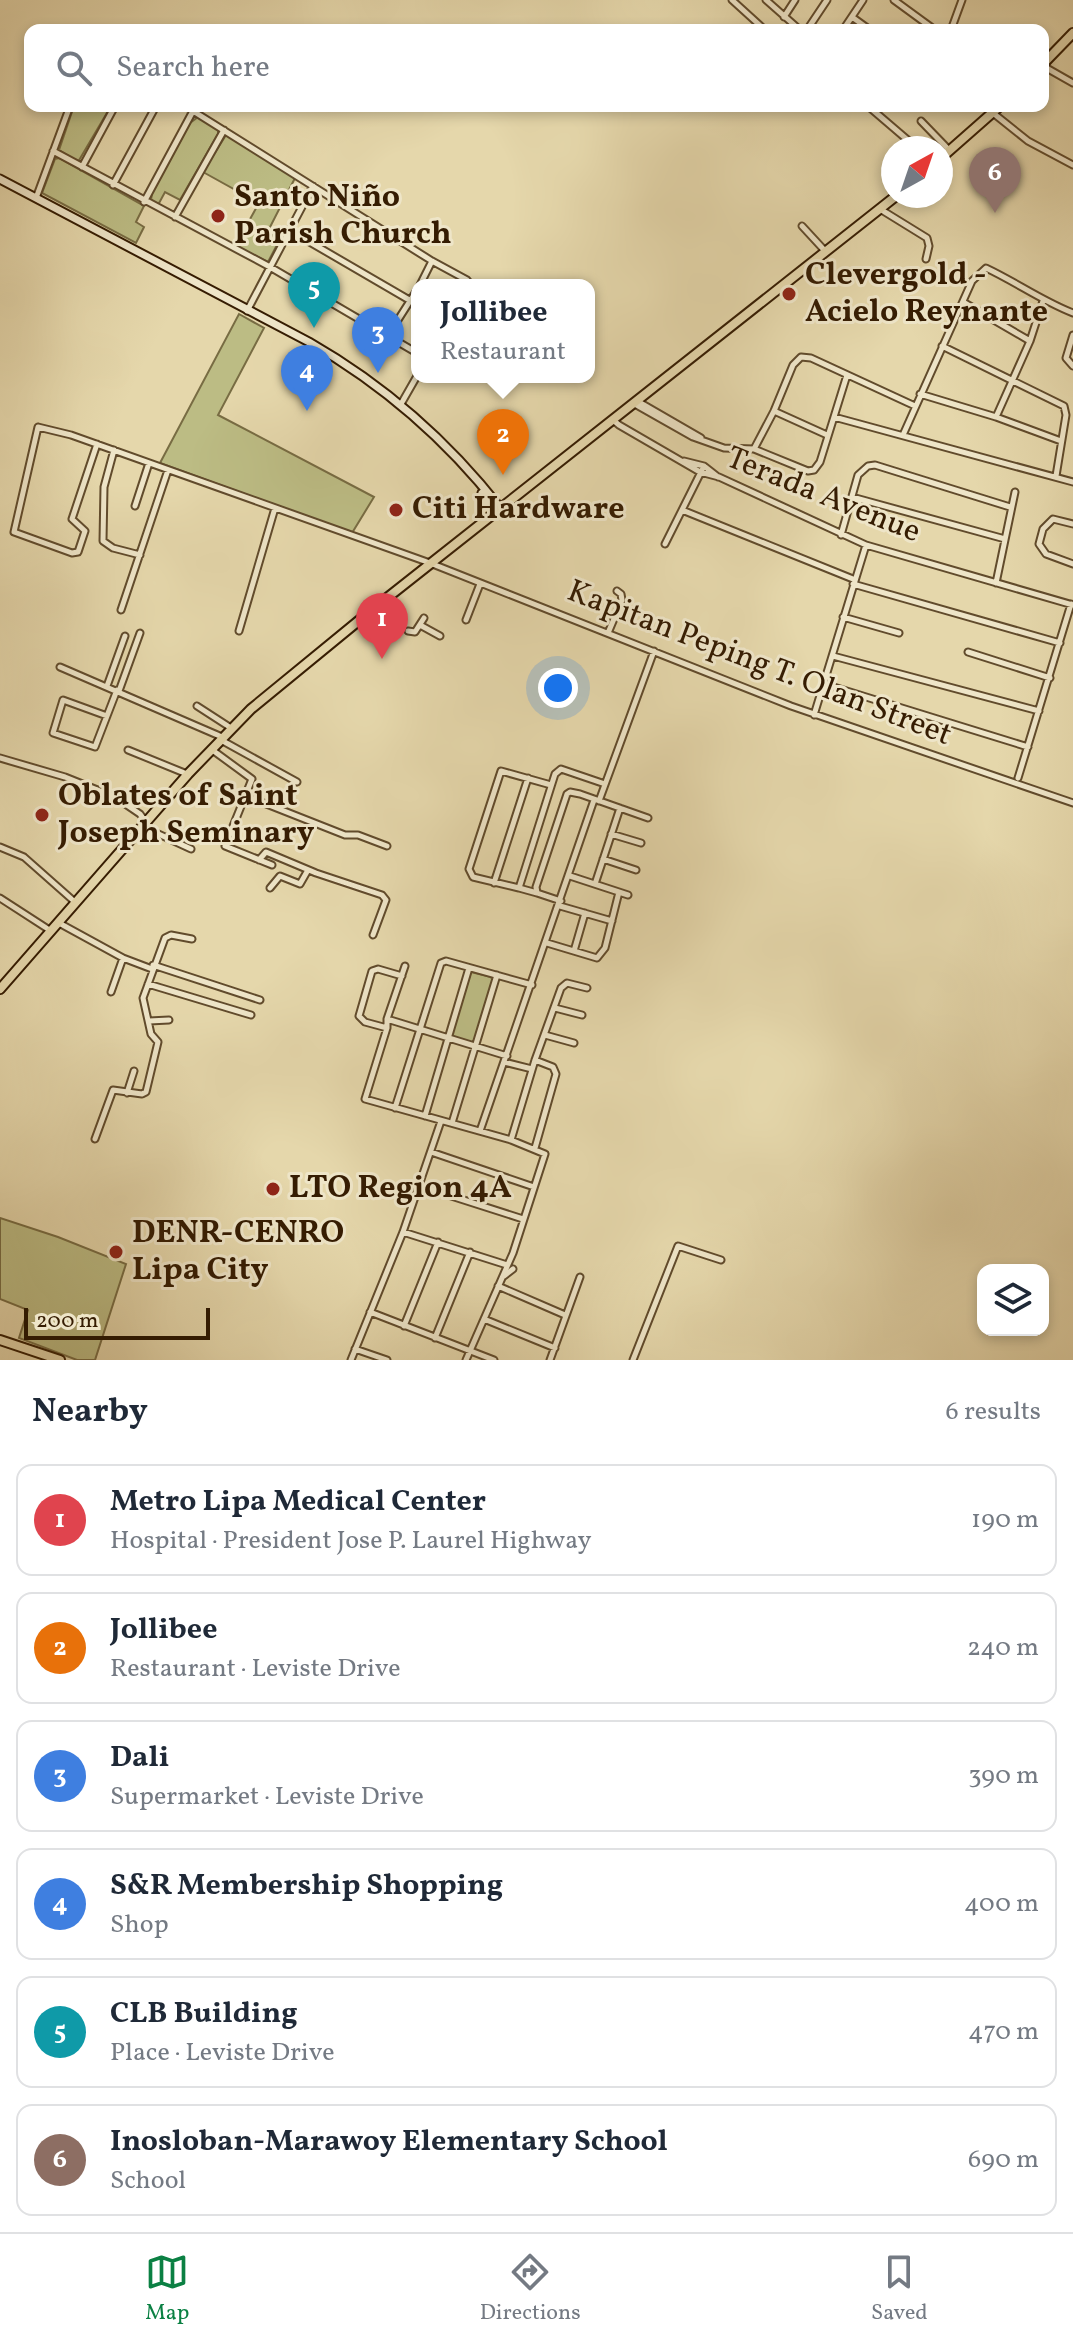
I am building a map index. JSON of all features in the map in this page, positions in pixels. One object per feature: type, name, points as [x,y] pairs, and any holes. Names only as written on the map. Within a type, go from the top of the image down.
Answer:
[{"type":"main road","points":[[1049,59],[1073,33]]},
{"type":"main road","points":[[953,148],[993,112]]},
{"type":"main road","points":[[0,179],[346,364],[401,404],[454,453],[498,511]]},
{"type":"main road","points":[[0,989],[221,738],[293,673],[880,209]]},
{"type":"main road","points":[[291,334],[361,379],[418,423],[457,462],[498,511]]},
{"type":"main road","points":[[0,1340],[60,1360]]},
{"type":"street","points":[[732,0],[758,24]]},
{"type":"street","points":[[766,0],[793,24]]},
{"type":"street","points":[[784,17],[795,0]]},
{"type":"street","points":[[811,24],[827,0]]},
{"type":"street","points":[[847,24],[863,0]]},
{"type":"street","points":[[894,0],[927,24]]},
{"type":"street","points":[[953,0],[961,2],[953,24]]},
{"type":"street","points":[[852,17],[862,24]]},
{"type":"street","points":[[1049,69],[1073,83]]},
{"type":"street","points":[[36,198],[68,112]]},
{"type":"street","points":[[82,167],[112,112]]},
{"type":"street","points":[[113,185],[153,112]]},
{"type":"street","points":[[144,202],[192,112]]},
{"type":"street","points":[[195,112],[465,279]]},
{"type":"street","points":[[875,112],[903,136]]},
{"type":"street","points":[[999,112],[1028,141],[1073,165]]},
{"type":"street","points":[[921,121],[936,136]]},
{"type":"street","points":[[175,217],[224,130]]},
{"type":"street","points":[[53,151],[270,267],[411,349]]},
{"type":"street","points":[[247,311],[313,186]]},
{"type":"street","points":[[880,209],[927,238],[926,259]]},
{"type":"street","points":[[802,226],[826,252]]},
{"type":"street","points":[[289,230],[411,301],[389,334]]},
{"type":"street","points":[[422,279],[432,261]]},
{"type":"street","points":[[903,435],[972,281],[986,268],[1043,301],[1073,313]]},
{"type":"street","points":[[996,417],[1030,341],[1043,301]]},
{"type":"street","points":[[963,302],[1030,341]]},
{"type":"street","points":[[1072,340],[1066,358],[1073,366]]},
{"type":"street","points":[[942,346],[1064,406],[1066,415],[1056,476]]},
{"type":"street","points":[[754,449],[793,365],[801,357],[811,358],[915,406]]},
{"type":"street","points":[[634,402],[724,448],[754,449],[808,471],[814,470],[820,462],[847,375]]},
{"type":"street","points":[[401,404],[413,383]]},
{"type":"street","points":[[920,394],[1061,441]]},
{"type":"street","points":[[774,411],[827,435]]},
{"type":"street","points":[[834,417],[1073,482]]},
{"type":"street","name":"Terada Avenue","points":[[612,419],[683,461],[841,535],[1072,605]]},
{"type":"street","name":"Kapitan Peping T. Olan Street","points":[[97,444],[72,519],[85,531],[78,552],[72,553],[14,532],[38,427],[97,444],[430,563],[814,715],[1073,803]]},
{"type":"street","points":[[114,450],[104,487],[103,541],[113,548],[140,555]]},
{"type":"street","points":[[135,506],[149,463]]},
{"type":"street","points":[[841,535],[858,475],[863,468],[875,465],[1010,507]]},
{"type":"street","points":[[665,544],[702,469]]},
{"type":"street","points":[[121,610],[168,470]]},
{"type":"street","points":[[996,583],[1015,492]]},
{"type":"street","points":[[852,497],[1005,539]]},
{"type":"street","points":[[239,631],[275,508]]},
{"type":"street","points":[[682,510],[853,582],[1060,643]]},
{"type":"street","points":[[1073,524],[1053,519],[1043,529],[1039,544],[1046,554],[1073,564]]},
{"type":"street","points":[[814,715],[866,545]]},
{"type":"street","points":[[466,620],[480,584]]},
{"type":"street","points":[[608,633],[622,600],[617,591]]},
{"type":"street","points":[[1018,778],[1072,605]]},
{"type":"street","points":[[373,609],[399,626]]},
{"type":"street","points":[[843,617],[899,633]]},
{"type":"street","points":[[408,631],[415,632],[424,618]]},
{"type":"street","points":[[420,625],[440,636]]},
{"type":"street","points":[[107,716],[63,700],[53,733],[95,747],[140,633]]},
{"type":"street","points":[[107,686],[125,636]]},
{"type":"street","points":[[480,1131],[597,800],[654,651]]},
{"type":"street","points":[[968,652],[1050,678]]},
{"type":"street","points":[[833,656],[1039,711]]},
{"type":"street","points":[[60,667],[221,738],[297,782]]},
{"type":"street","points":[[824,684],[1028,747]]},
{"type":"street","points":[[197,706],[231,728]]},
{"type":"street","points":[[211,749],[252,779],[225,846],[272,865]]},
{"type":"street","points":[[128,750],[188,774]]},
{"type":"street","points":[[0,758],[65,777],[115,797],[140,814],[152,831],[191,849]]},
{"type":"street","points":[[519,888],[555,774],[561,769],[605,784]]},
{"type":"street","points":[[551,785],[501,771],[469,869],[473,877],[537,893],[612,921]]},
{"type":"street","points":[[494,883],[528,778]]},
{"type":"street","points":[[537,893],[538,880],[567,794],[570,792],[648,818]]},
{"type":"street","points":[[246,796],[345,835],[358,835],[387,846]]},
{"type":"street","points":[[595,884],[620,808]]},
{"type":"street","points":[[611,834],[641,843]]},
{"type":"street","points":[[0,847],[24,857],[76,903]]},
{"type":"street","points":[[259,860],[266,852],[385,897],[373,935]]},
{"type":"street","points":[[603,859],[636,870]]},
{"type":"street","points":[[270,888],[280,876],[300,884],[308,870]]},
{"type":"street","points":[[570,876],[628,895]]},
{"type":"street","points":[[547,943],[597,958],[602,954],[619,892]]},
{"type":"street","points":[[0,898],[51,931]]},
{"type":"street","points":[[574,951],[585,913]]},
{"type":"street","points":[[59,923],[123,958],[260,1000]]},
{"type":"street","points":[[95,1139],[112,1091],[145,1094],[158,1044],[152,1037],[143,1005],[153,967],[168,936],[192,939]]},
{"type":"street","points":[[111,992],[123,958]]},
{"type":"street","points":[[395,1108],[441,963],[446,961],[532,985]]},
{"type":"street","points":[[405,966],[364,1096],[367,1101],[511,1140],[545,1154],[523,1219],[512,1265],[498,1286],[466,1360]]},
{"type":"street","points":[[425,1117],[469,968]]},
{"type":"street","points":[[387,1028],[365,1022],[359,1016],[372,971],[378,969],[402,976]]},
{"type":"street","points":[[452,1123],[497,975]]},
{"type":"street","points":[[148,984],[251,1015]]},
{"type":"street","points":[[511,1140],[535,1060],[564,984],[587,988]]},
{"type":"street","points":[[555,1008],[582,1015]]},
{"type":"street","points":[[387,1019],[476,1047],[532,1069]]},
{"type":"street","points":[[149,1021],[169,1020]]},
{"type":"street","points":[[545,1035],[574,1043]]},
{"type":"street","points":[[535,1060],[553,1067],[556,1074],[535,1148]]},
{"type":"street","points":[[127,1093],[134,1071]]},
{"type":"street","points":[[351,1360],[403,1232],[441,1121]]},
{"type":"street","points":[[431,1152],[534,1187]]},
{"type":"street","points":[[420,1186],[523,1219]]},
{"type":"street","points":[[403,1232],[512,1265]]},
{"type":"street","points":[[404,1326],[438,1242]]},
{"type":"street","points":[[633,1360],[678,1246],[721,1260]]},
{"type":"street","points":[[435,1338],[470,1252]]},
{"type":"street","points":[[550,1360],[580,1277]]},
{"type":"street","points":[[498,1286],[565,1315]]},
{"type":"street","points":[[370,1312],[494,1360]]},
{"type":"street","points":[[484,1319],[555,1348]]},
{"type":"street","points":[[355,1349],[387,1360]]},
{"type":"green space","points":[[72,112],[107,112],[78,162],[59,150]]},
{"type":"green space","points":[[198,117],[218,129],[218,134],[180,200],[165,192],[158,205],[151,200],[152,193],[190,123]]},
{"type":"green space","points":[[226,135],[295,178],[268,231],[279,241],[268,262],[235,246],[259,203],[203,172]]},
{"type":"green space","points":[[59,158],[144,206],[136,222],[144,227],[136,243],[42,193],[55,159]]},
{"type":"green space","points":[[239,314],[264,328],[218,415],[374,497],[352,533],[160,463]]},
{"type":"green space","points":[[471,972],[491,977],[493,981],[471,1043],[452,1034]]},
{"type":"green space","points":[[0,1218],[126,1264],[95,1360],[77,1360],[19,1338],[28,1310],[0,1299]]},
{"type":"place","name":"Inosloban-Marawoy Elementary School","points":[[995,213]]},
{"type":"place","name":"Santo Niño Parish Church","points":[[218,216]]},
{"type":"place","name":"Clevergold - Acielo Reynante","points":[[789,294]]},
{"type":"place","name":"CLB Building","points":[[314,328]]},
{"type":"place","name":"Dali","points":[[378,373]]},
{"type":"place","name":"S&R Membership Shopping","points":[[307,411]]},
{"type":"place","name":"Jollibee","points":[[503,475]]},
{"type":"place","name":"Citi Hardware","points":[[396,510]]},
{"type":"place","name":"Metro Lipa Medical Center","points":[[382,659]]},
{"type":"place","name":"Oblates of Saint Joseph Seminary","points":[[42,815]]},
{"type":"place","name":"LTO Region 4A","points":[[273,1189]]},
{"type":"place","name":"DENR-CENRO Lipa City","points":[[116,1252]]}]
